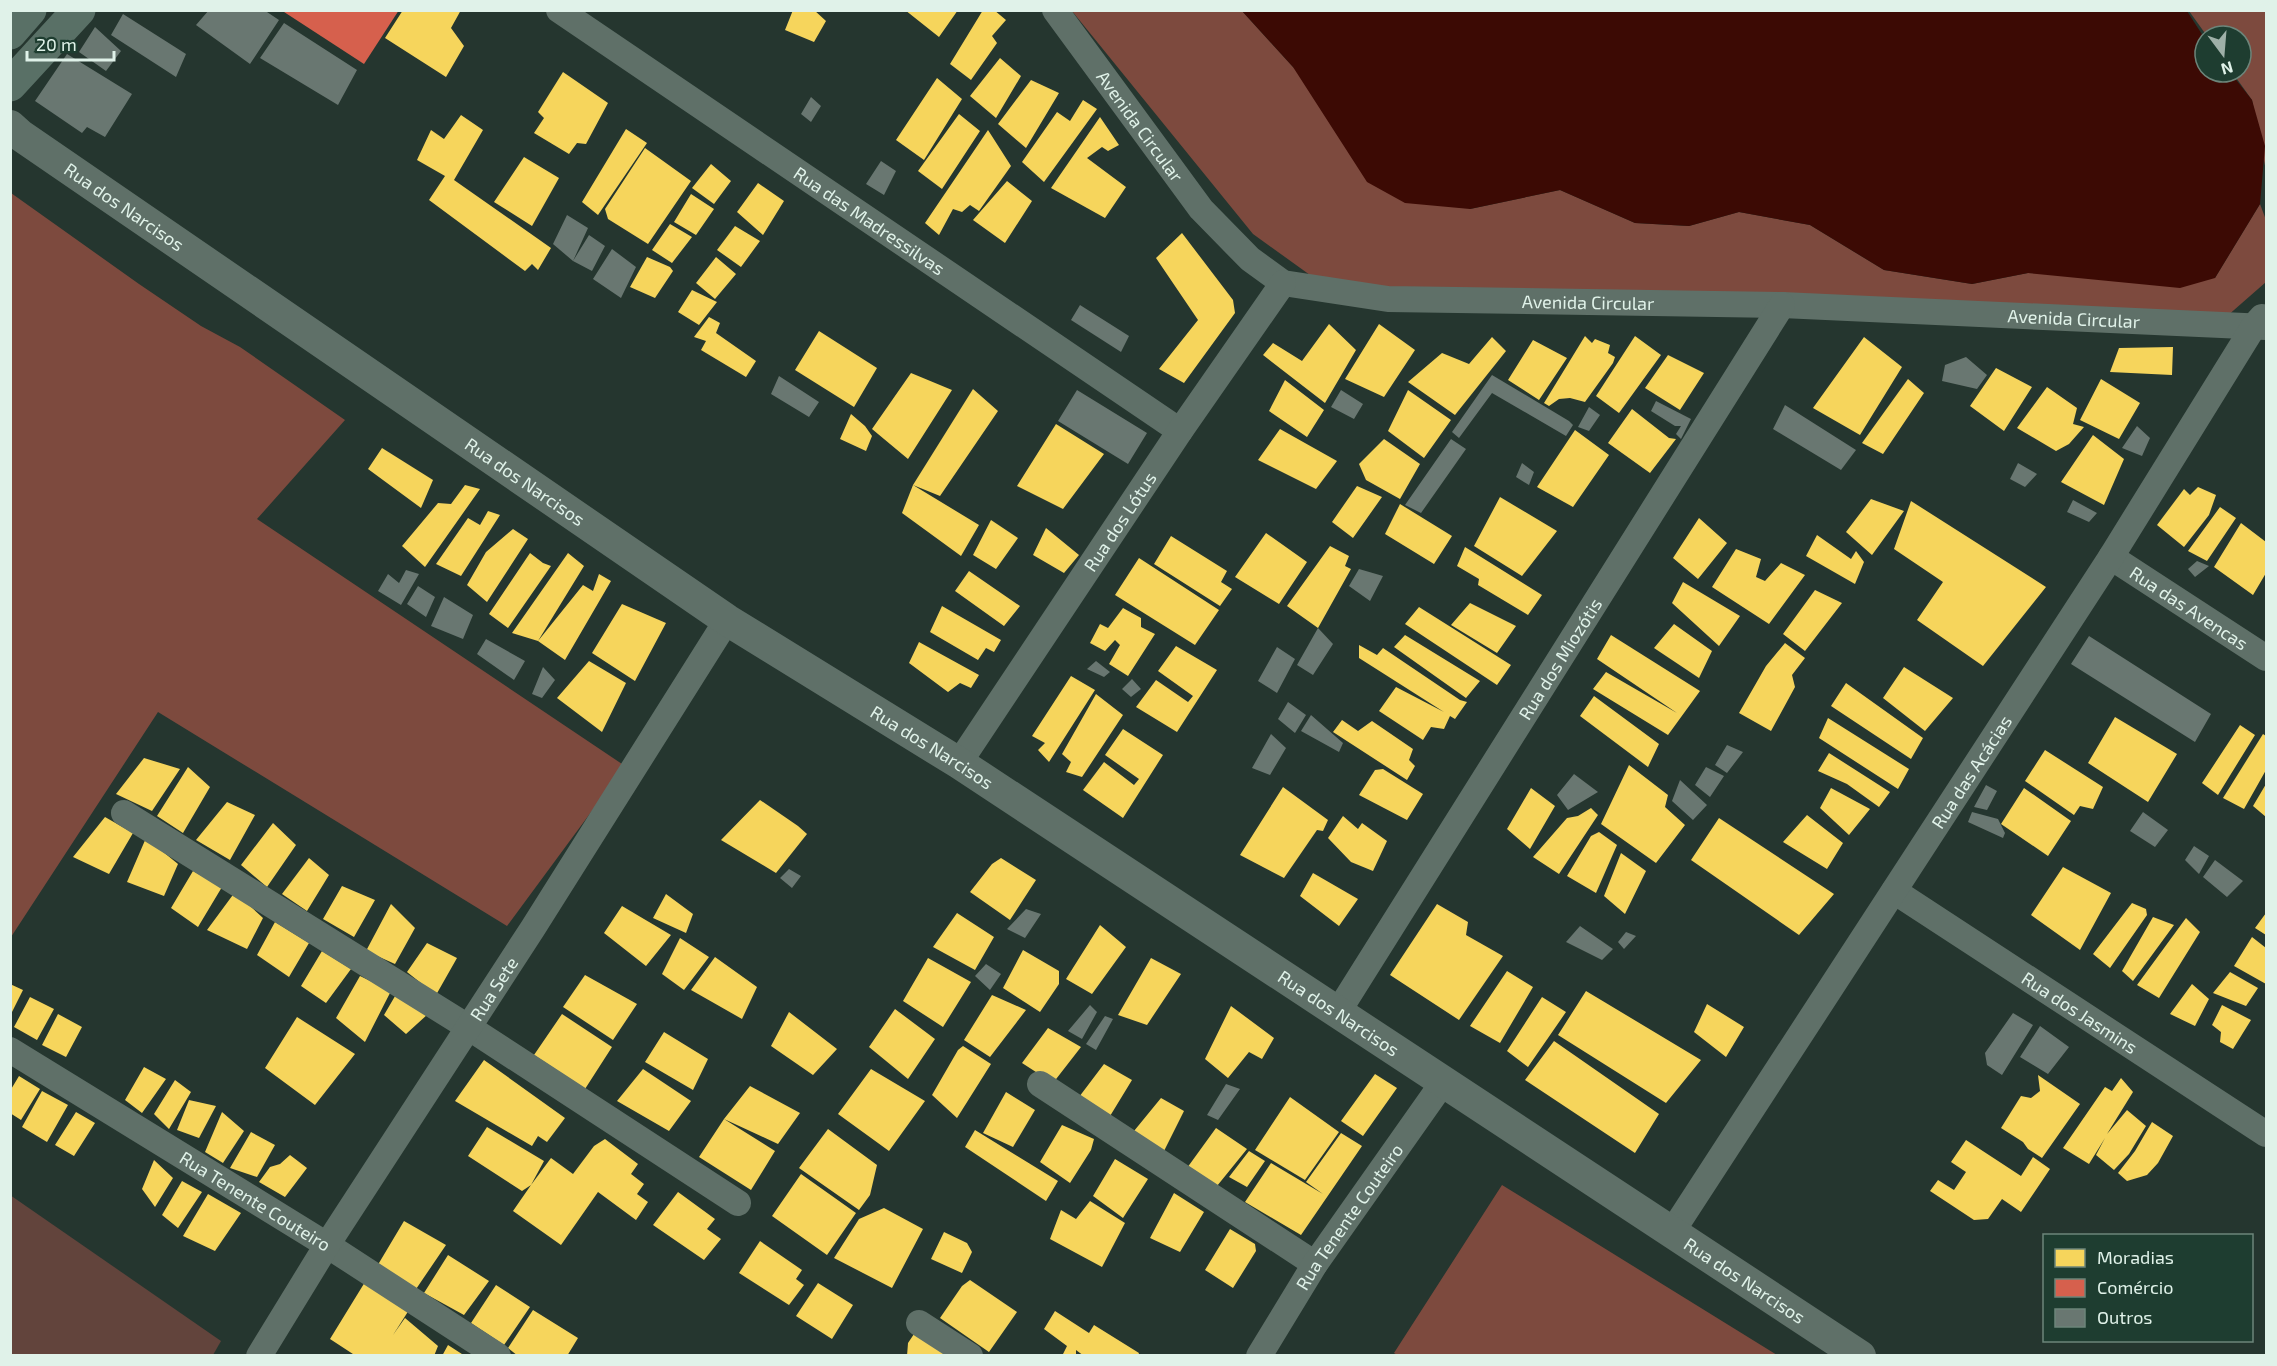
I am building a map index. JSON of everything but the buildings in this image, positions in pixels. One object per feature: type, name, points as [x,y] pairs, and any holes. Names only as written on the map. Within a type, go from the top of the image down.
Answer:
[{"type":"main road","points":[[10,33],[30,10]]},
{"type":"main road","points":[[10,85],[79,10]]},
{"type":"street","name":"Rua das Madressilvas","points":[[559,10],[1180,431]]},
{"type":"street","name":"Avenida Circular","points":[[1055,10],[1201,209],[1250,259],[1283,283],[1388,299],[1782,305],[2262,321]]},
{"type":"street","name":"Rua dos Narcisos","points":[[10,126],[50,156],[727,620],[959,763],[1860,1356]]},
{"type":"street","name":"Rua dos Lótus","points":[[959,763],[1180,431],[1283,283]]},
{"type":"street","name":"Rua dos Miozótis","points":[[1338,1012],[1782,305]]},
{"type":"street","name":"Rua das Acácias","points":[[1672,1232],[2262,321]]},
{"type":"street","name":"Rua das Avencas","points":[[2111,556],[2266,658]]},
{"type":"street","name":"Rua Sete","points":[[260,1356],[327,1245],[537,922],[727,620]]},
{"type":"street","points":[[124,813],[468,1027],[738,1203]]},
{"type":"street","name":"Rua dos Jasmins","points":[[1894,891],[2266,1134]]},
{"type":"street","name":"Rua Tenente Couteiro","points":[[10,1050],[327,1245],[498,1356]]},
{"type":"street","name":"Rua Tenente Couteiro","points":[[1259,1356],[1315,1264],[1444,1081]]},
{"type":"street","points":[[1040,1084],[1315,1264]]},
{"type":"street","points":[[918,1323],[970,1356]]},
{"type":"shaded area","points":[[1072,11],[1242,11],[1293,67],[1470,209],[1560,190],[1635,223],[1689,226],[1739,212],[1810,225],[1884,270],[1972,284],[2028,273],[2215,278],[2260,204],[2266,220],[2266,282],[2226,317],[1335,293],[1253,234]]},
{"type":"shaded area","points":[[1242,11],[2187,11],[2195,24],[2193,24],[2193,84],[2239,84],[2252,100],[2265,146],[2260,204],[2215,278],[2180,288],[2028,273],[1972,284],[1884,270],[1810,225],[1739,212],[1689,226],[1635,223],[1560,190],[1470,209],[1405,203],[1367,182],[1293,67]]},
{"type":"shaded area","points":[[2189,11],[2266,11],[2266,171],[2252,100],[2241,84],[2253,84],[2253,24],[2198,24]]},
{"type":"shaded area","points":[[11,193],[139,284],[201,326],[240,347],[345,420],[257,519],[625,766],[507,926],[158,712],[11,937]]},
{"type":"shaded area","points":[[1502,1185],[1777,1355],[1397,1355],[1394,1353]]},
{"type":"shaded area","points":[[10,1195],[221,1341],[213,1355],[11,1355]]}]
